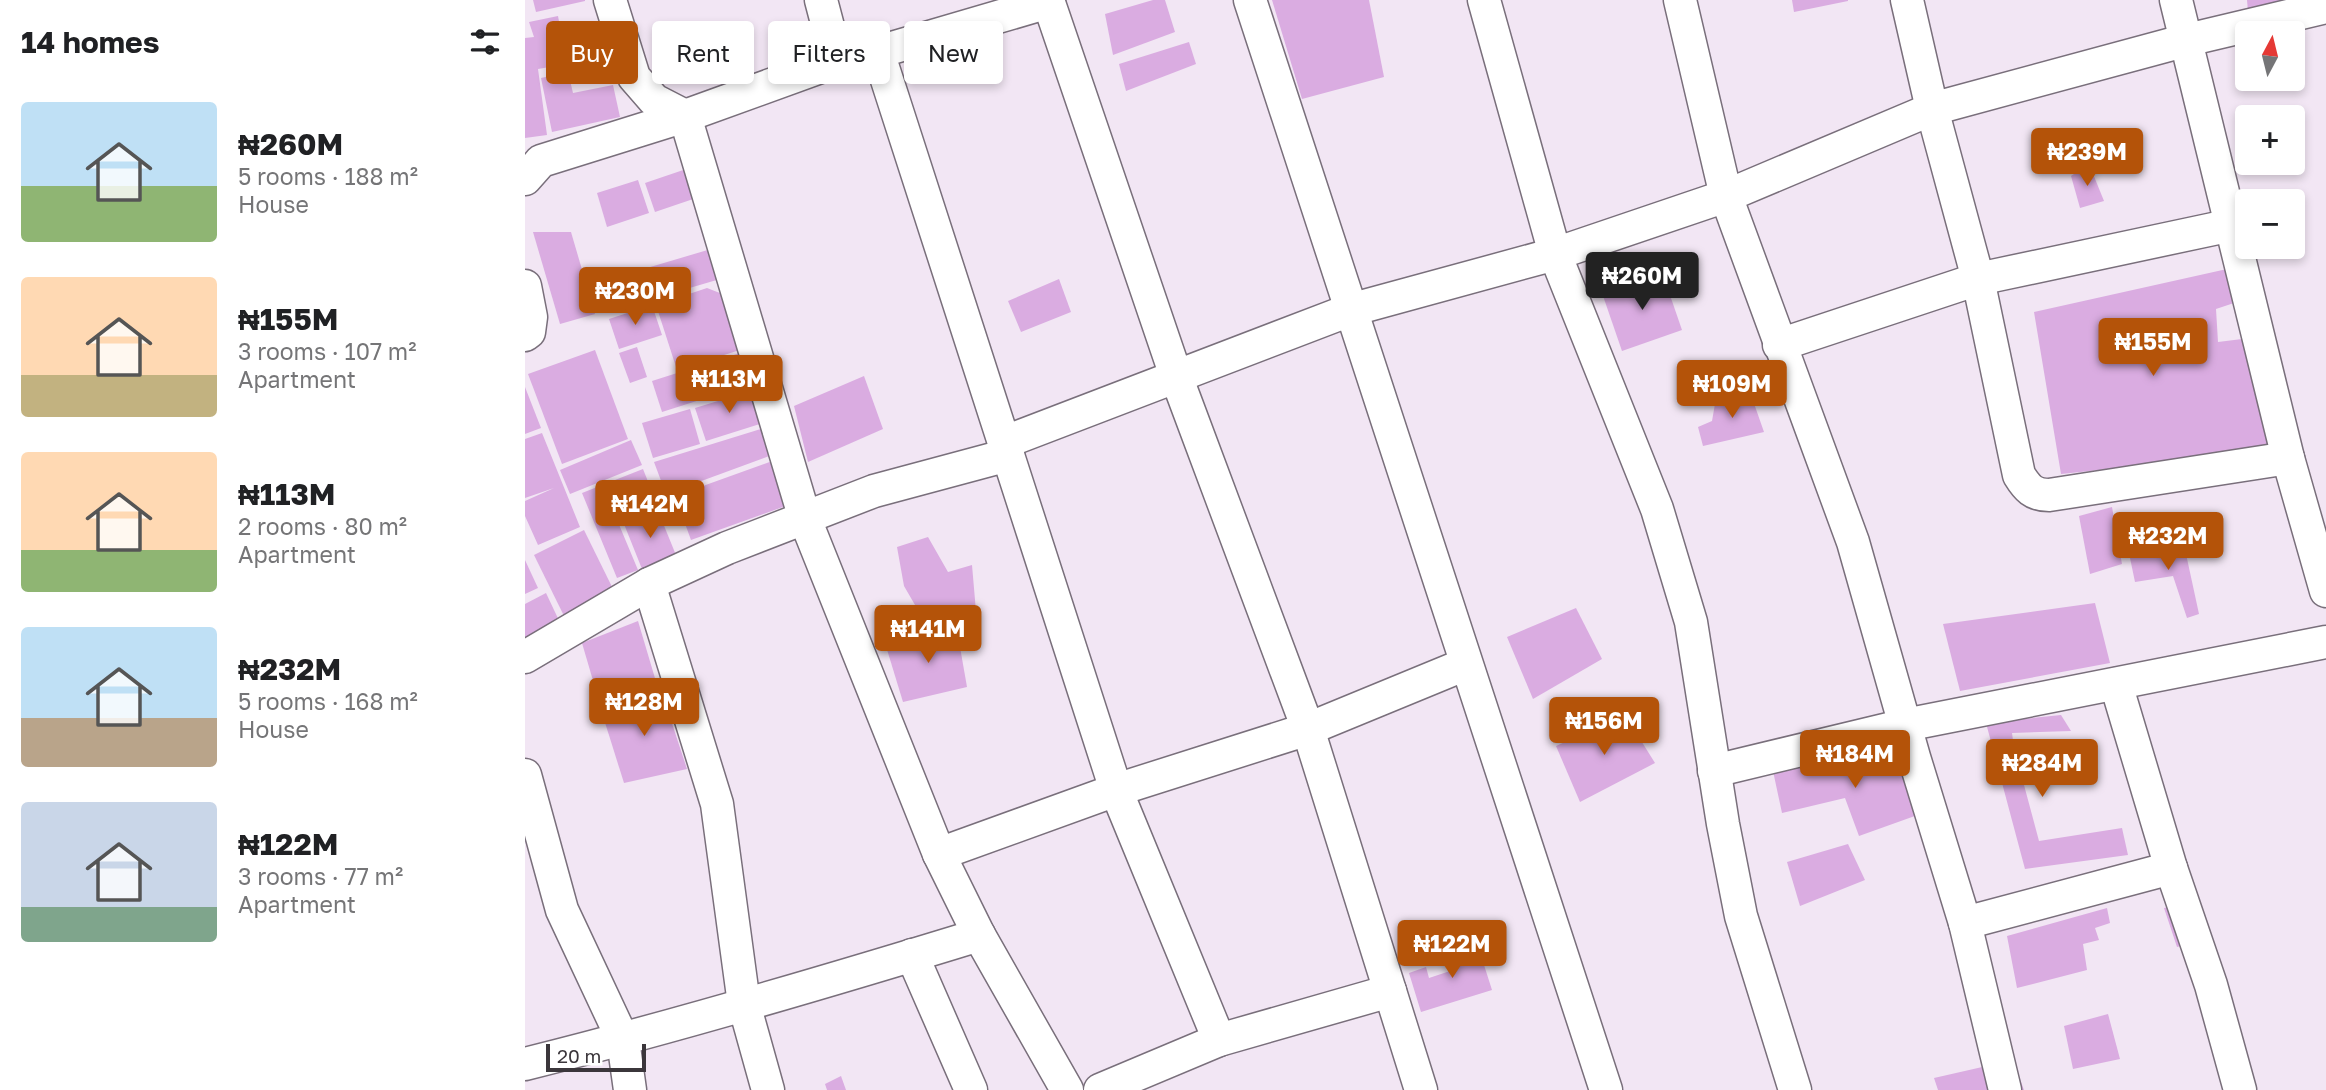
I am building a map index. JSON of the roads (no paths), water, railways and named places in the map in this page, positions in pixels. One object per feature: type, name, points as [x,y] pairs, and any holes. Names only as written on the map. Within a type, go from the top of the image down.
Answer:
[{"type":"street","points":[[610,0],[635,77],[654,100],[685,116],[805,519],[939,854],[979,935],[1066,1090]]},
{"type":"street","points":[[821,0],[827,21]]},
{"type":"street","points":[[1250,0],[1606,1090]]},
{"type":"street","points":[[1484,0],[1555,254],[1657,509],[1691,622],[1714,771],[1741,916],[1795,1090]]},
{"type":"street","points":[[1680,0],[1725,196],[1853,542],[1965,923],[2005,1090]]},
{"type":"street","points":[[1907,0],[1932,109],[1978,279],[2019,475],[2027,487],[2037,495],[2049,495],[2288,458]]},
{"type":"street","points":[[2176,0],[2288,458],[2326,591]]},
{"type":"street","points":[[890,48],[1048,1],[1176,376],[1308,729],[1422,1090]]},
{"type":"street","points":[[525,657],[649,584],[727,548],[874,491],[1006,448],[1176,376],[1350,310],[1555,254],[1725,196],[1932,109],[2187,40],[2326,7]]},
{"type":"street","points":[[525,179],[541,161],[685,116],[773,84]]},
{"type":"street","points":[[888,84],[1116,790],[1219,1040]]},
{"type":"street","points":[[1779,345],[1978,279],[2232,225]]},
{"type":"street","points":[[525,286],[531,317],[529,332],[525,335]]},
{"type":"street","points":[[649,584],[717,804],[744,1004],[768,1090]]},
{"type":"street","points":[[1714,771],[1905,724],[2326,642]]},
{"type":"street","points":[[939,854],[1116,790],[1308,729],[1466,664]]},
{"type":"street","points":[[2116,684],[2171,868],[2211,985],[2240,1090]]},
{"type":"street","points":[[525,775],[562,910],[623,1040],[631,1090]]},
{"type":"street","points":[[1965,923],[2171,868]]},
{"type":"street","points":[[525,1064],[623,1040],[979,935]]},
{"type":"street","points":[[912,955],[971,1090]]},
{"type":"street","points":[[1100,1090],[1219,1040],[1390,991]]}]
